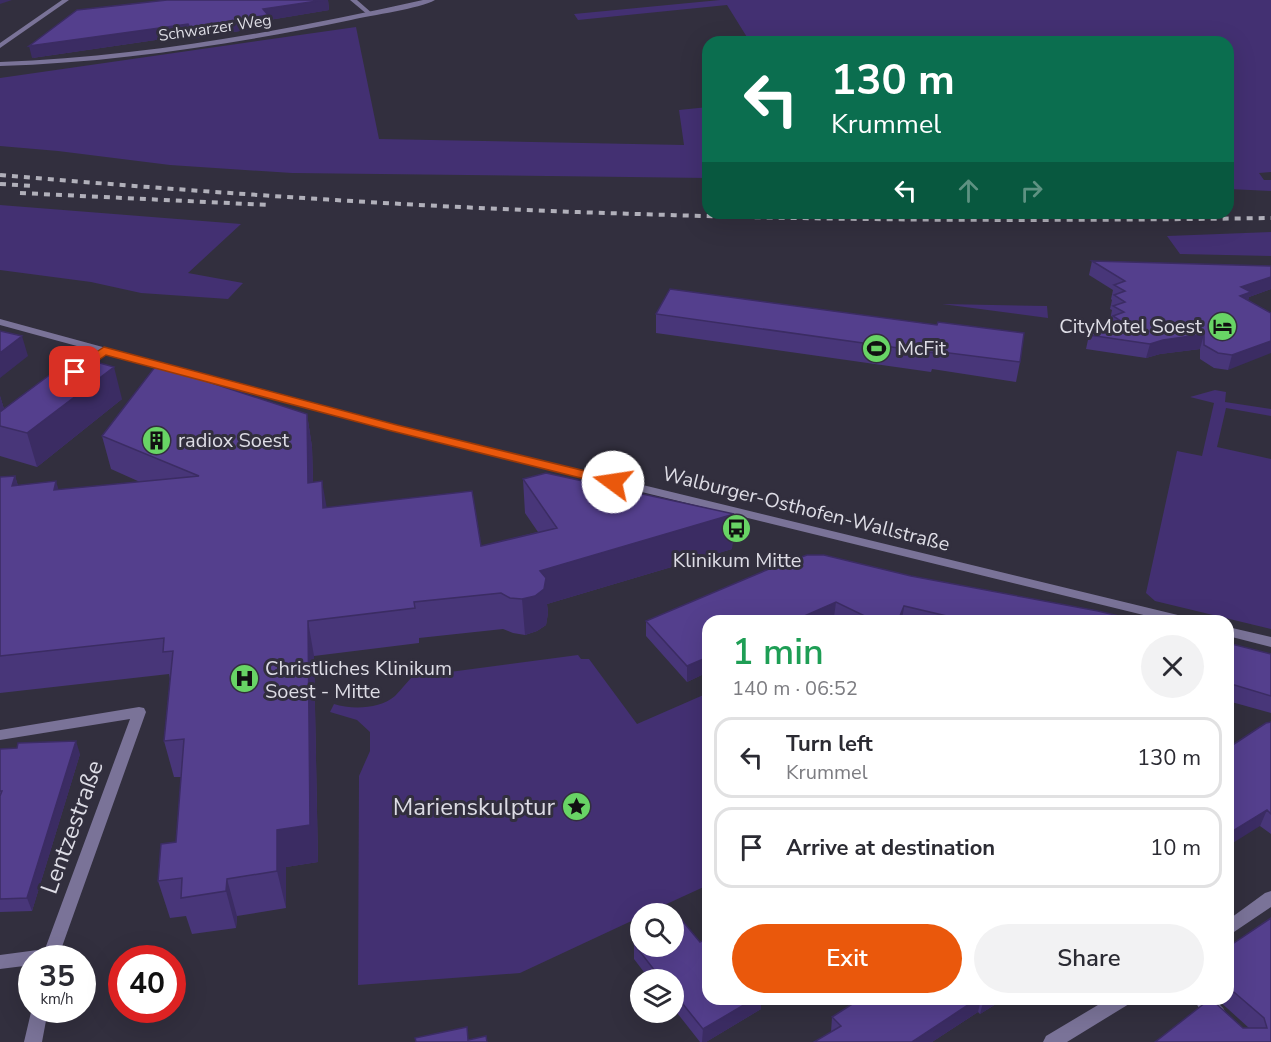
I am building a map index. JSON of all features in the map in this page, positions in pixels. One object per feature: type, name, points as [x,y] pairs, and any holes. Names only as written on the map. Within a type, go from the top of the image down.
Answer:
[{"type":"street","points":[[0,46],[66,0]]},
{"type":"street","points":[[353,0],[370,14]]},
{"type":"street","name":"Schwarzer Weg","points":[[0,64],[93,58],[253,38],[432,0]]},
{"type":"street","name":"Walburger-Osthofen-Wallstraße","points":[[0,322],[393,428],[1161,615]]},
{"type":"street","points":[[65,378],[104,351]]},
{"type":"street","points":[[1234,633],[1271,642]]},
{"type":"street","name":"Lentzestraße","points":[[0,735],[139,712],[54,945]]},
{"type":"street","points":[[1234,924],[1271,898]]},
{"type":"street","points":[[0,962],[18,960]]},
{"type":"street","points":[[1052,1042],[1113,1005]]},
{"type":"street","points":[[1208,1005],[1233,1028]]},
{"type":"street","points":[[33,1042],[37,1023]]},
{"type":"shaded area","points":[[720,0],[1271,0],[1271,172],[1259,173],[1264,180],[1271,180],[1271,191],[1234,189],[1234,36],[746,36],[727,5],[578,20],[574,14]]},
{"type":"shaded area","points":[[356,27],[379,139],[684,145],[679,110],[702,108],[702,178],[292,173],[170,165],[0,146],[0,78]]},
{"type":"shaded area","points":[[0,205],[241,224],[188,273],[243,283],[228,299],[141,293],[91,282],[0,270]]},
{"type":"shaded area","points":[[1271,232],[1271,256],[1180,254],[1167,236]]},
{"type":"shaded area","points":[[942,304],[1047,306],[1048,318]]},
{"type":"shaded area","points":[[1215,390],[1226,392],[1225,402],[1271,409],[1271,416],[1226,408],[1217,447],[1271,459],[1271,629],[1234,620],[1234,615],[1213,615],[1155,601],[1146,593],[1177,451],[1202,456],[1214,403],[1190,397]]},
{"type":"shaded area","points":[[578,655],[581,659],[589,659],[637,724],[702,696],[702,888],[669,903],[630,903],[630,922],[520,973],[358,985],[359,776],[370,751],[370,732],[357,720],[330,712],[334,704],[357,708],[374,706],[395,696],[412,677]]},
{"type":"building","points":[[167,0],[324,0],[263,9],[268,15],[190,28],[188,24],[29,46],[77,10]]},
{"type":"building","points":[[1092,261],[1271,266],[1271,277],[1241,287],[1251,292],[1240,296],[1271,313],[1271,341],[1232,355],[1218,353],[1204,345],[1204,334],[1150,344],[1089,335],[1124,323],[1113,316],[1124,312],[1113,306],[1125,302],[1114,295],[1125,291],[1114,285],[1125,281]]},
{"type":"building","points":[[670,289],[937,325],[938,322],[1024,333],[1020,362],[934,351],[934,353],[656,314]]},
{"type":"building","points":[[0,331],[22,336],[0,353]]},
{"type":"building","points":[[75,356],[114,367],[27,433],[0,426],[0,412]]},
{"type":"building","name":"Christliches Klinikum Soest - Mitte","points":[[158,363],[204,374],[199,379],[307,414],[308,483],[322,481],[323,508],[472,491],[481,546],[557,528],[523,479],[546,473],[734,514],[540,571],[546,578],[544,589],[535,596],[522,599],[510,598],[501,593],[414,602],[415,608],[308,621],[310,825],[277,830],[277,871],[227,879],[226,891],[181,898],[182,878],[158,881],[161,844],[176,842],[184,739],[164,741],[173,651],[163,652],[164,638],[0,656],[0,477],[15,476],[12,486],[56,481],[54,490],[199,476],[102,436]]},
{"type":"building","points":[[807,555],[824,555],[911,576],[1115,615],[942,615],[904,606],[900,615],[863,615],[836,602],[807,615],[702,615],[702,660],[687,666],[646,621]]},
{"type":"building","points":[[1234,645],[1271,654],[1271,696],[1234,685]]},
{"type":"building","points":[[1271,722],[1271,814],[1267,810],[1234,830],[1234,744]]},
{"type":"building","points":[[76,741],[27,898],[0,899],[0,796],[2,791],[0,791],[0,749],[17,748],[18,743]]},
{"type":"building","points":[[1271,918],[1271,1042],[1155,1042],[1202,1005],[1218,1005],[1243,1028],[1267,1028],[1264,1018],[1234,992],[1234,943]]},
{"type":"building","points":[[684,923],[700,942],[702,941],[702,1005],[744,1005],[703,1029],[684,1005],[684,969],[653,969],[644,957],[684,957]]},
{"type":"building","points":[[851,1005],[968,1005],[912,1042],[814,1042],[841,1026],[832,1017]]},
{"type":"building","points":[[467,1027],[468,1040],[486,1036],[487,1042],[416,1042],[415,1038]]},
{"type":"railway","points":[[0,175],[319,199],[478,208],[702,216]]},
{"type":"railway","points":[[0,184],[33,186]]},
{"type":"railway","points":[[20,193],[269,205]]},
{"type":"railway","points":[[1234,218],[1271,218]]},
{"type":"railway","points":[[875,219],[1152,219]]},
{"type":"place","name":"CityMotel Soest","points":[[1223,326]]},
{"type":"place","name":"McFit","points":[[876,348]]},
{"type":"place","name":"radiox Soest","points":[[157,440]]},
{"type":"place","name":"Klinikum Mitte","points":[[737,529]]},
{"type":"place","name":"Christliches Klinikum Soest - Mitte","points":[[244,679]]},
{"type":"place","name":"Marienskulptur","points":[[576,807]]},
{"type":"route","points":[[75,372],[104,351],[393,428],[613,482]]}]
